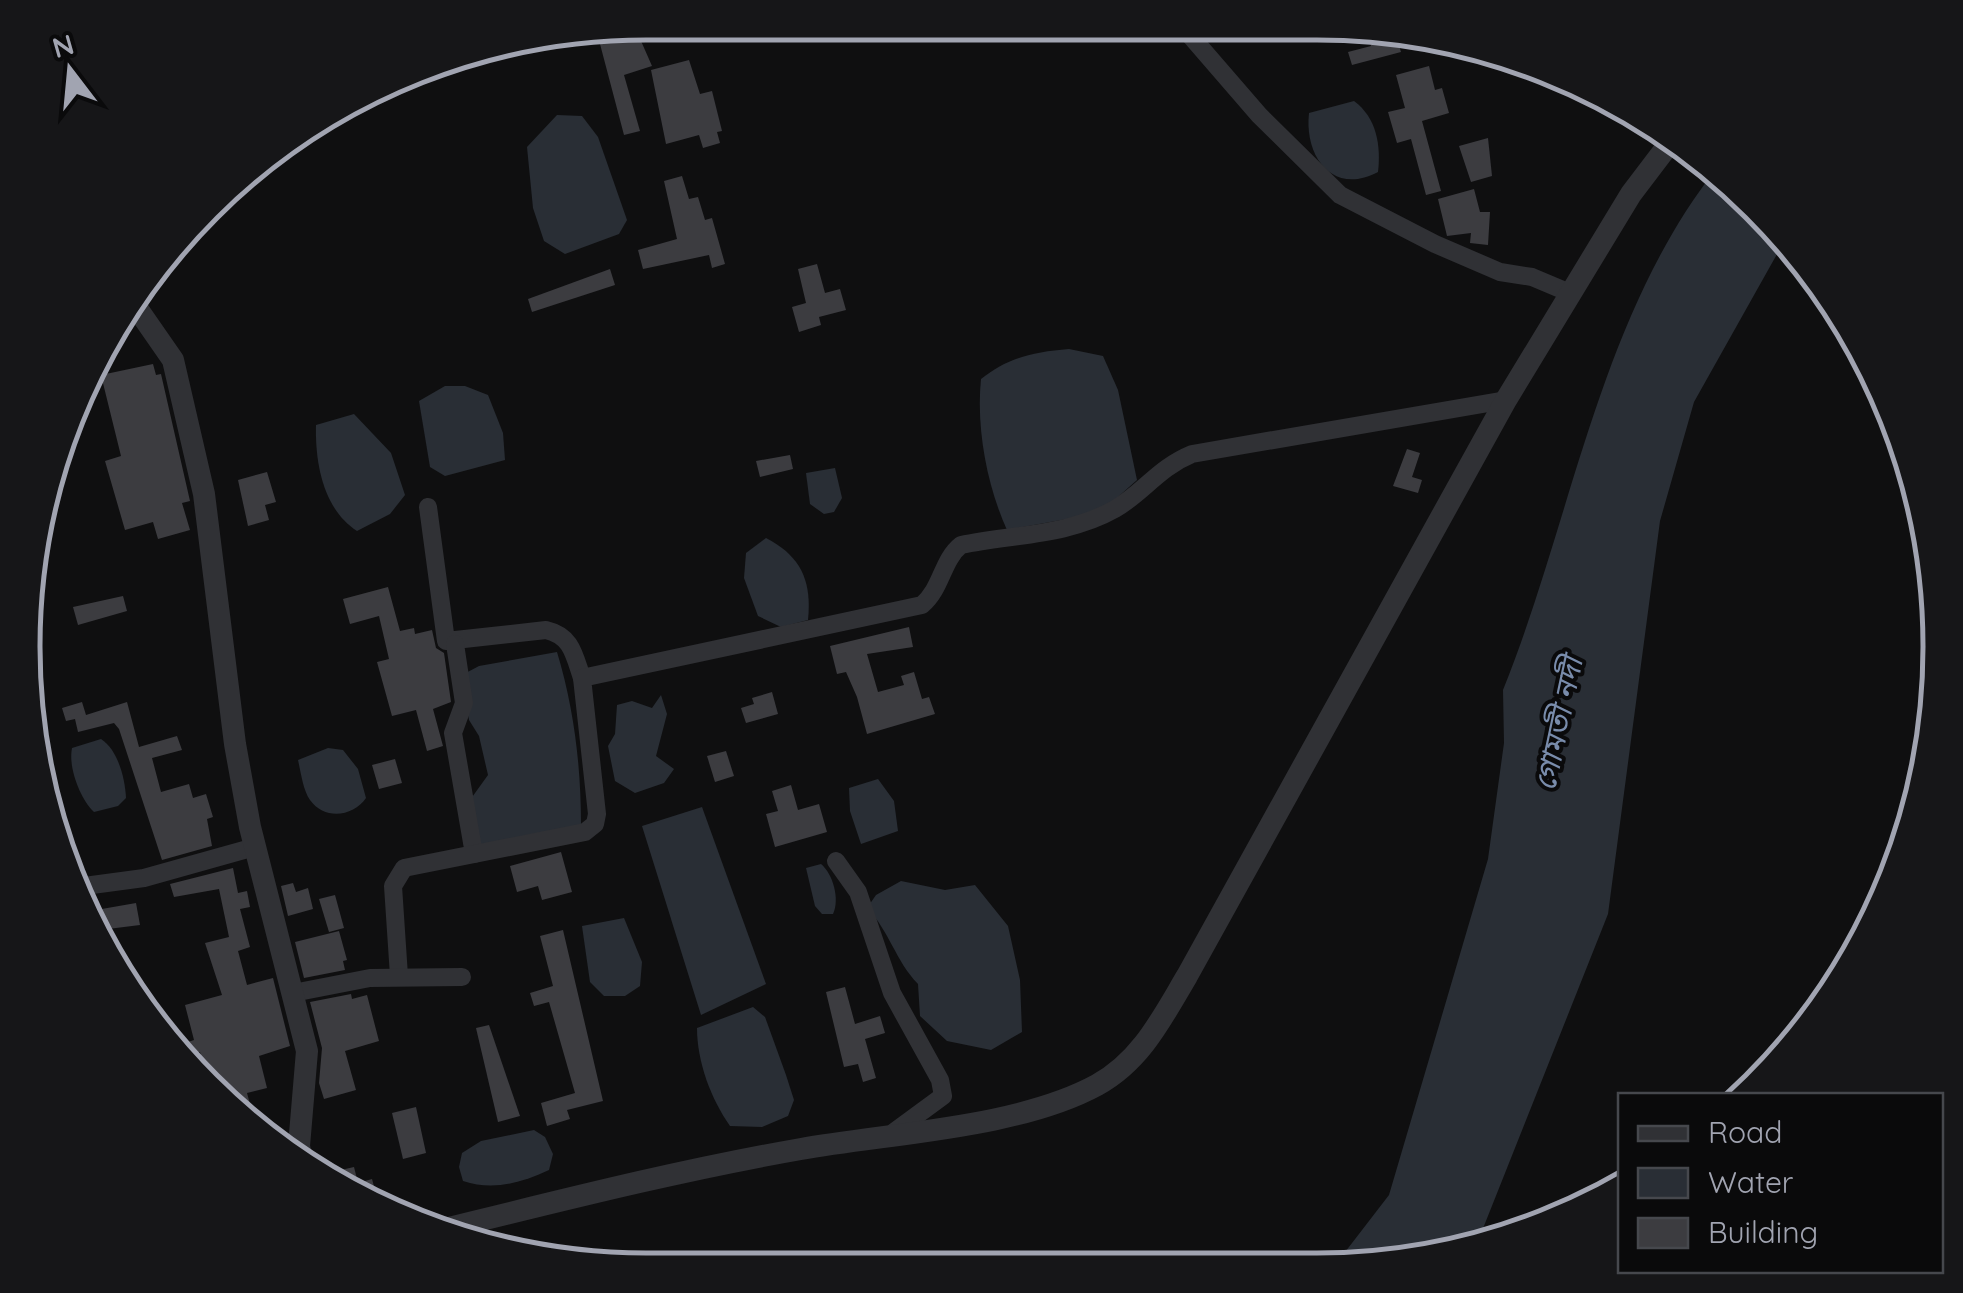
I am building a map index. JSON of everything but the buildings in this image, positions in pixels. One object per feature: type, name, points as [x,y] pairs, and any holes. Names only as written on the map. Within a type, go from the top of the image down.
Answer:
[{"type":"street","points":[[1194,40],[1259,115],[1340,195],[1452,251],[1570,293]]},
{"type":"street","points":[[464,1224],[626,1184],[894,1132],[1002,1118],[1076,1096],[1100,1084],[1147,1044],[1506,400],[1631,194],[1664,150]]},
{"type":"street","points":[[140,313],[173,360],[204,494],[234,744],[255,847],[307,1051],[303,1146]]},
{"type":"street","points":[[582,678],[922,605],[936,594],[954,550],[961,545],[1057,532],[1117,508],[1165,465],[1192,454],[1506,400]]},
{"type":"street","points":[[399,976],[396,877],[404,868],[585,832],[598,814],[582,678],[571,645],[562,634],[546,630],[455,644],[446,642],[428,508]]},
{"type":"street","points":[[455,644],[464,703],[453,734],[474,854]]},
{"type":"street","points":[[89,885],[144,878],[255,847]]},
{"type":"street","points":[[836,861],[858,892],[892,993],[940,1080],[944,1096],[894,1132]]},
{"type":"street","points":[[293,994],[399,976],[462,977]]},
{"type":"water","points":[[1354,101],[1368,116],[1376,133],[1378,172],[1348,179],[1325,168],[1317,157],[1311,144],[1309,113]]},
{"type":"water","points":[[557,115],[582,116],[598,137],[627,220],[619,234],[565,254],[544,241],[533,208],[527,147]]},
{"type":"water","name":"গোমতী নদী","points":[[1707,183],[1777,253],[1694,402],[1660,521],[1608,914],[1483,1229],[1396,1248],[1345,1252],[1389,1195],[1488,859],[1504,743],[1503,690],[1615,354],[1676,227]]},
{"type":"water","points":[[1069,349],[1103,356],[1118,390],[1137,480],[1100,513],[1007,530],[985,456],[981,379],[1022,357]]},
{"type":"water","points":[[445,386],[465,386],[488,395],[503,433],[505,460],[445,476],[430,467],[419,401]]},
{"type":"water","points":[[354,414],[391,453],[405,495],[390,514],[357,531],[345,522],[329,498],[316,440],[316,425]]},
{"type":"water","points":[[835,468],[842,498],[834,512],[824,514],[810,504],[806,473]]},
{"type":"water","points":[[766,538],[788,553],[802,571],[808,593],[808,620],[781,627],[758,616],[744,578],[746,553]]},
{"type":"water","points":[[557,652],[575,737],[581,825],[480,849],[470,800],[488,775],[479,736],[469,720],[462,675],[479,666]]},
{"type":"water","points":[[661,695],[667,714],[656,756],[674,769],[664,783],[635,793],[615,781],[608,746],[615,734],[617,705],[632,701],[652,708]]},
{"type":"water","points":[[101,739],[120,765],[126,798],[118,806],[94,812],[76,782],[71,756],[72,748]]},
{"type":"water","points":[[328,748],[343,750],[358,769],[366,798],[354,809],[339,814],[323,811],[310,800],[298,760]]},
{"type":"water","points":[[878,779],[894,801],[898,831],[861,844],[850,811],[849,788]]},
{"type":"water","points":[[702,807],[766,984],[701,1015],[642,826]]},
{"type":"water","points":[[821,864],[834,887],[833,914],[822,914],[815,906],[806,868]]},
{"type":"water","points":[[901,881],[945,890],[975,885],[1008,926],[1020,980],[1022,1032],[991,1050],[947,1041],[920,1016],[918,984],[867,908],[876,895]]},
{"type":"water","points":[[624,918],[642,962],[640,986],[625,996],[604,996],[590,982],[582,926]]},
{"type":"water","points":[[753,1007],[765,1017],[794,1100],[788,1116],[762,1127],[730,1126],[706,1080],[697,1028]]},
{"type":"water","points":[[534,1130],[545,1137],[553,1154],[549,1170],[507,1184],[463,1181],[459,1167],[462,1153],[481,1141]]}]
